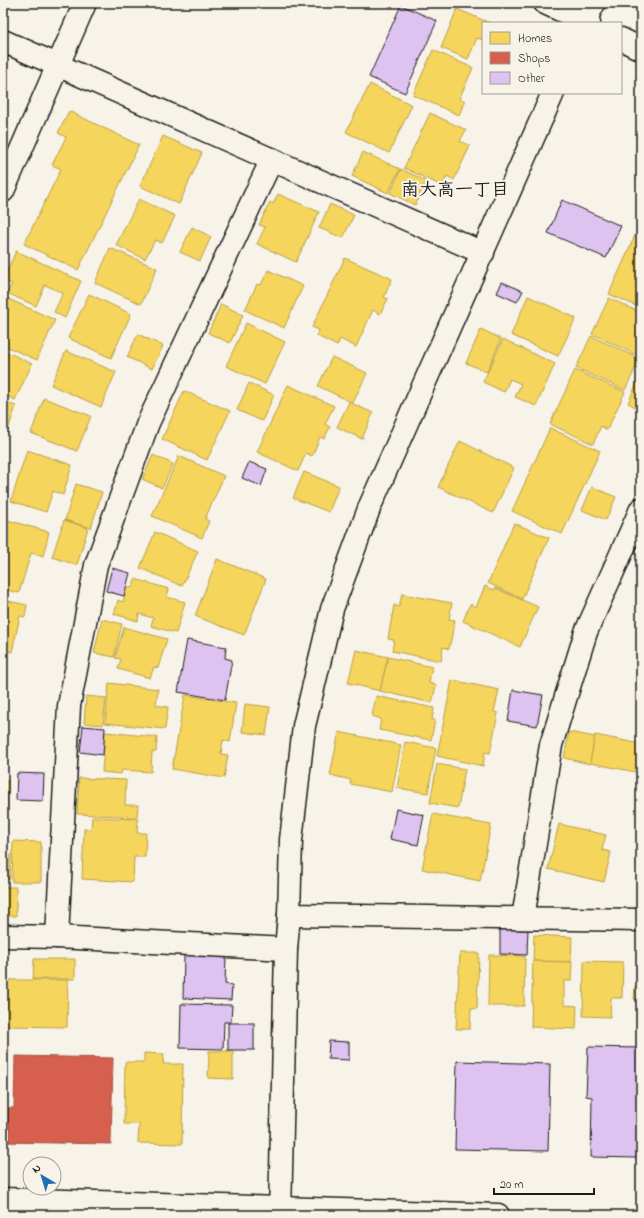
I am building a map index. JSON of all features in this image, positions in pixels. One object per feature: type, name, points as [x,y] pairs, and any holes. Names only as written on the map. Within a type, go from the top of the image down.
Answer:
[{"type":"street","points":[[3,191],[59,66],[85,3]]},
{"type":"street","points":[[545,3],[588,17]]},
{"type":"street","points":[[622,40],[641,49]]},
{"type":"street","points":[[3,41],[483,253]]},
{"type":"street","points":[[280,1212],[286,949],[289,915],[291,840],[304,726],[332,608],[370,506],[553,94]]},
{"type":"street","points":[[57,937],[69,706],[96,565],[148,423],[272,159]]},
{"type":"street","points":[[523,918],[551,746],[586,632],[641,509]]},
{"type":"street","points":[[289,915],[641,920]]},
{"type":"street","points":[[3,936],[57,937],[286,949]]},
{"type":"street","points":[[3,1199],[280,1212],[498,1215]]},
{"type":"building: Homes","points":[[3,3],[9,3],[3,17]]},
{"type":"building: Homes","points":[[457,9],[488,22],[482,22],[482,40],[477,38],[468,59],[441,48]]},
{"type":"building: Homes","points":[[433,50],[473,68],[459,99],[465,101],[459,115],[413,95]]},
{"type":"building: Homes","points":[[370,84],[412,105],[389,153],[346,132]]},
{"type":"building: Homes","points":[[69,111],[139,145],[78,270],[24,244],[61,169],[52,165],[66,137],[58,133]]},
{"type":"building: Homes","points":[[430,113],[466,130],[460,141],[470,146],[454,180],[447,176],[442,186],[404,168]]},
{"type":"building: Homes","points":[[163,136],[202,153],[179,204],[140,186]]},
{"type":"building: Homes","points":[[363,152],[400,169],[388,193],[352,176]]},
{"type":"building: Homes","points":[[401,169],[426,181],[415,205],[390,193]]},
{"type":"building: Homes","points":[[278,194],[319,212],[296,262],[257,244],[265,227],[259,225],[270,202],[273,204]]},
{"type":"building: Homes","points":[[139,199],[175,216],[162,243],[155,240],[145,259],[116,245]]},
{"type":"building: Homes","points":[[330,204],[354,215],[343,238],[319,228]]},
{"type":"building: Homes","points":[[192,227],[211,237],[200,261],[180,252]]},
{"type":"building: Homes","points":[[637,231],[641,233],[641,308],[609,294]]},
{"type":"building: Homes","points":[[110,248],[157,268],[141,304],[95,283]]},
{"type":"building: Homes","points":[[16,251],[81,281],[65,318],[54,312],[63,293],[45,285],[36,306],[7,293],[12,284],[3,280]]},
{"type":"building: Homes","points":[[345,258],[392,279],[384,297],[388,299],[380,314],[373,310],[356,347],[340,339],[337,346],[317,336],[319,330],[312,327]]},
{"type":"building: Homes","points":[[268,270],[303,286],[284,328],[245,310],[257,284],[261,285]]},
{"type":"building: Homes","points":[[89,294],[131,314],[111,358],[68,338]]},
{"type":"building: Homes","points":[[528,296],[576,318],[558,356],[511,335]]},
{"type":"building: Homes","points":[[4,297],[55,320],[37,360],[3,345]]},
{"type":"building: Homes","points":[[609,298],[641,313],[641,357],[592,334]]},
{"type":"building: Homes","points":[[221,304],[243,315],[230,343],[208,333]]},
{"type":"building: Homes","points":[[246,323],[285,342],[265,384],[226,366]]},
{"type":"building: Homes","points":[[481,329],[501,339],[487,372],[466,363]]},
{"type":"building: Homes","points":[[138,334],[163,346],[152,369],[127,357]]},
{"type":"building: Homes","points":[[591,336],[640,359],[625,390],[576,368]]},
{"type":"building: Homes","points":[[503,339],[555,364],[536,406],[515,397],[521,384],[510,379],[504,392],[483,382]]},
{"type":"building: Homes","points":[[3,350],[32,364],[15,400],[3,394]]},
{"type":"building: Homes","points":[[66,351],[116,372],[101,407],[51,385]]},
{"type":"building: Homes","points":[[332,357],[367,373],[353,403],[318,386]]},
{"type":"building: Homes","points":[[575,370],[625,392],[607,430],[601,426],[593,444],[550,424]]},
{"type":"building: Homes","points":[[641,374],[641,410],[628,403]]},
{"type":"building: Homes","points":[[249,383],[274,395],[262,421],[237,410]]},
{"type":"building: Homes","points":[[288,385],[334,406],[325,424],[330,427],[324,439],[320,437],[312,456],[306,453],[298,471],[257,452]]},
{"type":"building: Homes","points":[[184,391],[230,411],[207,460],[162,439]]},
{"type":"building: Homes","points":[[44,398],[91,416],[77,451],[31,433]]},
{"type":"building: Homes","points":[[3,402],[16,406],[3,445]]},
{"type":"building: Homes","points":[[349,402],[373,413],[362,439],[337,427]]},
{"type":"building: Homes","points":[[550,428],[600,451],[562,534],[512,511]]},
{"type":"building: Homes","points":[[460,441],[514,468],[493,513],[438,487]]},
{"type":"building: Homes","points":[[27,450],[72,465],[63,495],[53,491],[46,512],[11,501]]},
{"type":"building: Homes","points":[[153,455],[173,464],[162,488],[142,479]]},
{"type":"building: Homes","points":[[179,456],[224,476],[205,519],[209,521],[202,538],[152,516]]},
{"type":"building: Homes","points":[[304,472],[339,486],[329,512],[293,498]]},
{"type":"building: Homes","points":[[76,484],[102,492],[91,528],[65,520]]},
{"type":"building: Homes","points":[[592,487],[616,497],[606,520],[582,510]]},
{"type":"building: Homes","points":[[4,519],[49,532],[43,556],[31,553],[19,593],[3,589]]},
{"type":"building: Homes","points":[[64,520],[88,528],[77,565],[52,557]]},
{"type":"building: Homes","points":[[514,523],[549,538],[522,599],[488,583]]},
{"type":"building: Homes","points":[[155,532],[198,551],[182,586],[140,568]]},
{"type":"building: Homes","points":[[217,559],[266,579],[244,635],[195,616]]},
{"type":"building: Homes","points":[[135,579],[169,589],[167,597],[185,602],[176,633],[151,626],[153,618],[139,614],[138,621],[114,614],[118,600],[123,602],[127,587],[132,588]]},
{"type":"building: Homes","points":[[485,586],[494,590],[495,588],[538,607],[520,647],[463,621],[470,604],[476,607]]},
{"type":"building: Homes","points":[[402,594],[452,603],[449,619],[455,620],[449,649],[443,647],[441,661],[392,651],[394,640],[388,639],[394,605],[399,607]]},
{"type":"building: Homes","points":[[3,600],[27,605],[25,617],[20,616],[12,652],[3,650]]},
{"type":"building: Homes","points":[[102,619],[122,624],[114,657],[94,653]]},
{"type":"building: Homes","points":[[124,627],[167,639],[158,668],[154,667],[150,678],[118,669],[121,659],[115,658]]},
{"type":"building: Homes","points":[[356,650],[388,657],[380,691],[348,683]]},
{"type":"building: Homes","points":[[388,657],[432,667],[429,683],[436,685],[432,703],[380,691]]},
{"type":"building: Homes","points":[[3,665],[8,666],[4,703],[3,703]]},
{"type":"building: Homes","points":[[452,680],[499,690],[494,712],[498,713],[490,753],[485,752],[483,766],[437,756]]},
{"type":"building: Homes","points":[[109,683],[158,689],[156,705],[168,707],[165,729],[105,723]]},
{"type":"building: Homes","points":[[185,695],[236,703],[230,742],[223,740],[221,754],[228,755],[224,778],[172,769]]},
{"type":"building: Homes","points":[[86,696],[106,698],[103,725],[84,723]]},
{"type":"building: Homes","points":[[376,696],[434,708],[432,720],[435,720],[431,740],[379,730],[381,719],[372,716]]},
{"type":"building: Homes","points":[[245,704],[270,707],[266,735],[242,732]]},
{"type":"building: Homes","points":[[105,732],[157,737],[156,752],[152,752],[151,772],[122,770],[121,774],[102,772]]},
{"type":"building: Homes","points":[[339,732],[401,745],[392,792],[350,784],[351,780],[330,775]]},
{"type":"building: Homes","points":[[569,732],[595,737],[590,764],[564,758]]},
{"type":"building: Homes","points":[[595,735],[641,744],[641,773],[590,763]]},
{"type":"building: Homes","points":[[405,742],[436,748],[428,793],[397,788]]},
{"type":"building: Homes","points":[[437,764],[465,769],[458,808],[430,803]]},
{"type":"building: Homes","points":[[79,778],[126,780],[125,805],[138,805],[137,817],[77,814]]},
{"type":"building: Homes","points":[[3,781],[8,781],[6,832],[3,832]]},
{"type":"building: Homes","points":[[433,814],[491,825],[480,881],[422,869]]},
{"type":"building: Homes","points":[[92,817],[138,819],[137,833],[146,833],[145,857],[134,857],[133,882],[82,879],[84,829],[91,829]]},
{"type":"building: Homes","points":[[559,824],[606,835],[602,850],[611,852],[604,882],[548,869]]},
{"type":"building: Homes","points":[[13,841],[41,842],[41,882],[12,882]]},
{"type":"building: Homes","points":[[3,855],[11,855],[10,879],[6,879],[6,887],[16,887],[16,916],[3,916]]},
{"type":"building: Homes","points":[[641,870],[641,890],[637,889]]},
{"type":"building: Homes","points":[[534,935],[572,937],[571,962],[533,961]]},
{"type":"building: Homes","points":[[639,947],[641,947],[641,1000],[634,999],[635,986],[638,986]]},
{"type":"building: Homes","points":[[460,953],[479,953],[477,1009],[471,1008],[470,1029],[456,1029]]},
{"type":"building: Homes","points":[[489,955],[525,956],[524,1006],[488,1006]]},
{"type":"building: Homes","points":[[34,959],[75,959],[75,979],[33,979]]},
{"type":"building: Homes","points":[[533,961],[572,962],[571,981],[564,981],[564,1005],[577,1006],[576,1029],[531,1027]]},
{"type":"building: Homes","points":[[584,961],[623,962],[622,998],[611,998],[610,1017],[583,1016]]},
{"type":"building: Homes","points":[[7,980],[68,980],[67,1027],[6,1026]]},
{"type":"building: Homes","points":[[209,1051],[233,1051],[233,1079],[208,1078]]},
{"type":"building: Homes","points":[[144,1053],[164,1054],[163,1064],[183,1064],[182,1144],[138,1143],[139,1124],[124,1124],[125,1062],[144,1062]]},
{"type":"building: Shops","points":[[15,1056],[113,1058],[111,1144],[3,1142],[3,1108],[14,1108]]},
{"type":"building: Other","points":[[401,5],[437,21],[405,93],[369,77]]},
{"type":"building: Other","points":[[562,200],[621,226],[606,258],[548,233]]},
{"type":"building: Other","points":[[502,282],[523,291],[517,302],[497,293]]},
{"type":"building: Other","points":[[249,462],[267,469],[261,486],[242,478]]},
{"type":"building: Other","points":[[112,568],[130,573],[124,596],[106,591]]},
{"type":"building: Other","points":[[187,640],[226,647],[225,658],[232,660],[225,700],[178,692]]},
{"type":"building: Other","points":[[513,690],[543,695],[537,726],[508,721]]},
{"type":"building: Other","points":[[83,726],[105,728],[103,755],[80,752]]},
{"type":"building: Other","points":[[17,773],[44,774],[43,801],[16,800]]},
{"type":"building: Other","points":[[396,809],[424,815],[418,845],[390,839]]},
{"type":"building: Other","points":[[500,928],[528,928],[527,955],[500,954]]},
{"type":"building: Other","points":[[184,955],[226,957],[225,984],[232,985],[231,1000],[183,998]]},
{"type":"building: Other","points":[[181,1004],[232,1005],[231,1022],[224,1022],[223,1049],[180,1048]]},
{"type":"building: Other","points":[[228,1023],[254,1023],[254,1050],[228,1050]]},
{"type":"building: Other","points":[[329,1041],[349,1042],[349,1060],[328,1059]]},
{"type":"building: Other","points":[[588,1047],[640,1048],[637,1158],[591,1157],[592,1097],[586,1096]]},
{"type":"building: Other","points":[[457,1061],[550,1064],[548,1151],[455,1149]]},
{"type":"district","name":"南大高一丁目","points":[[455,189]]}]
